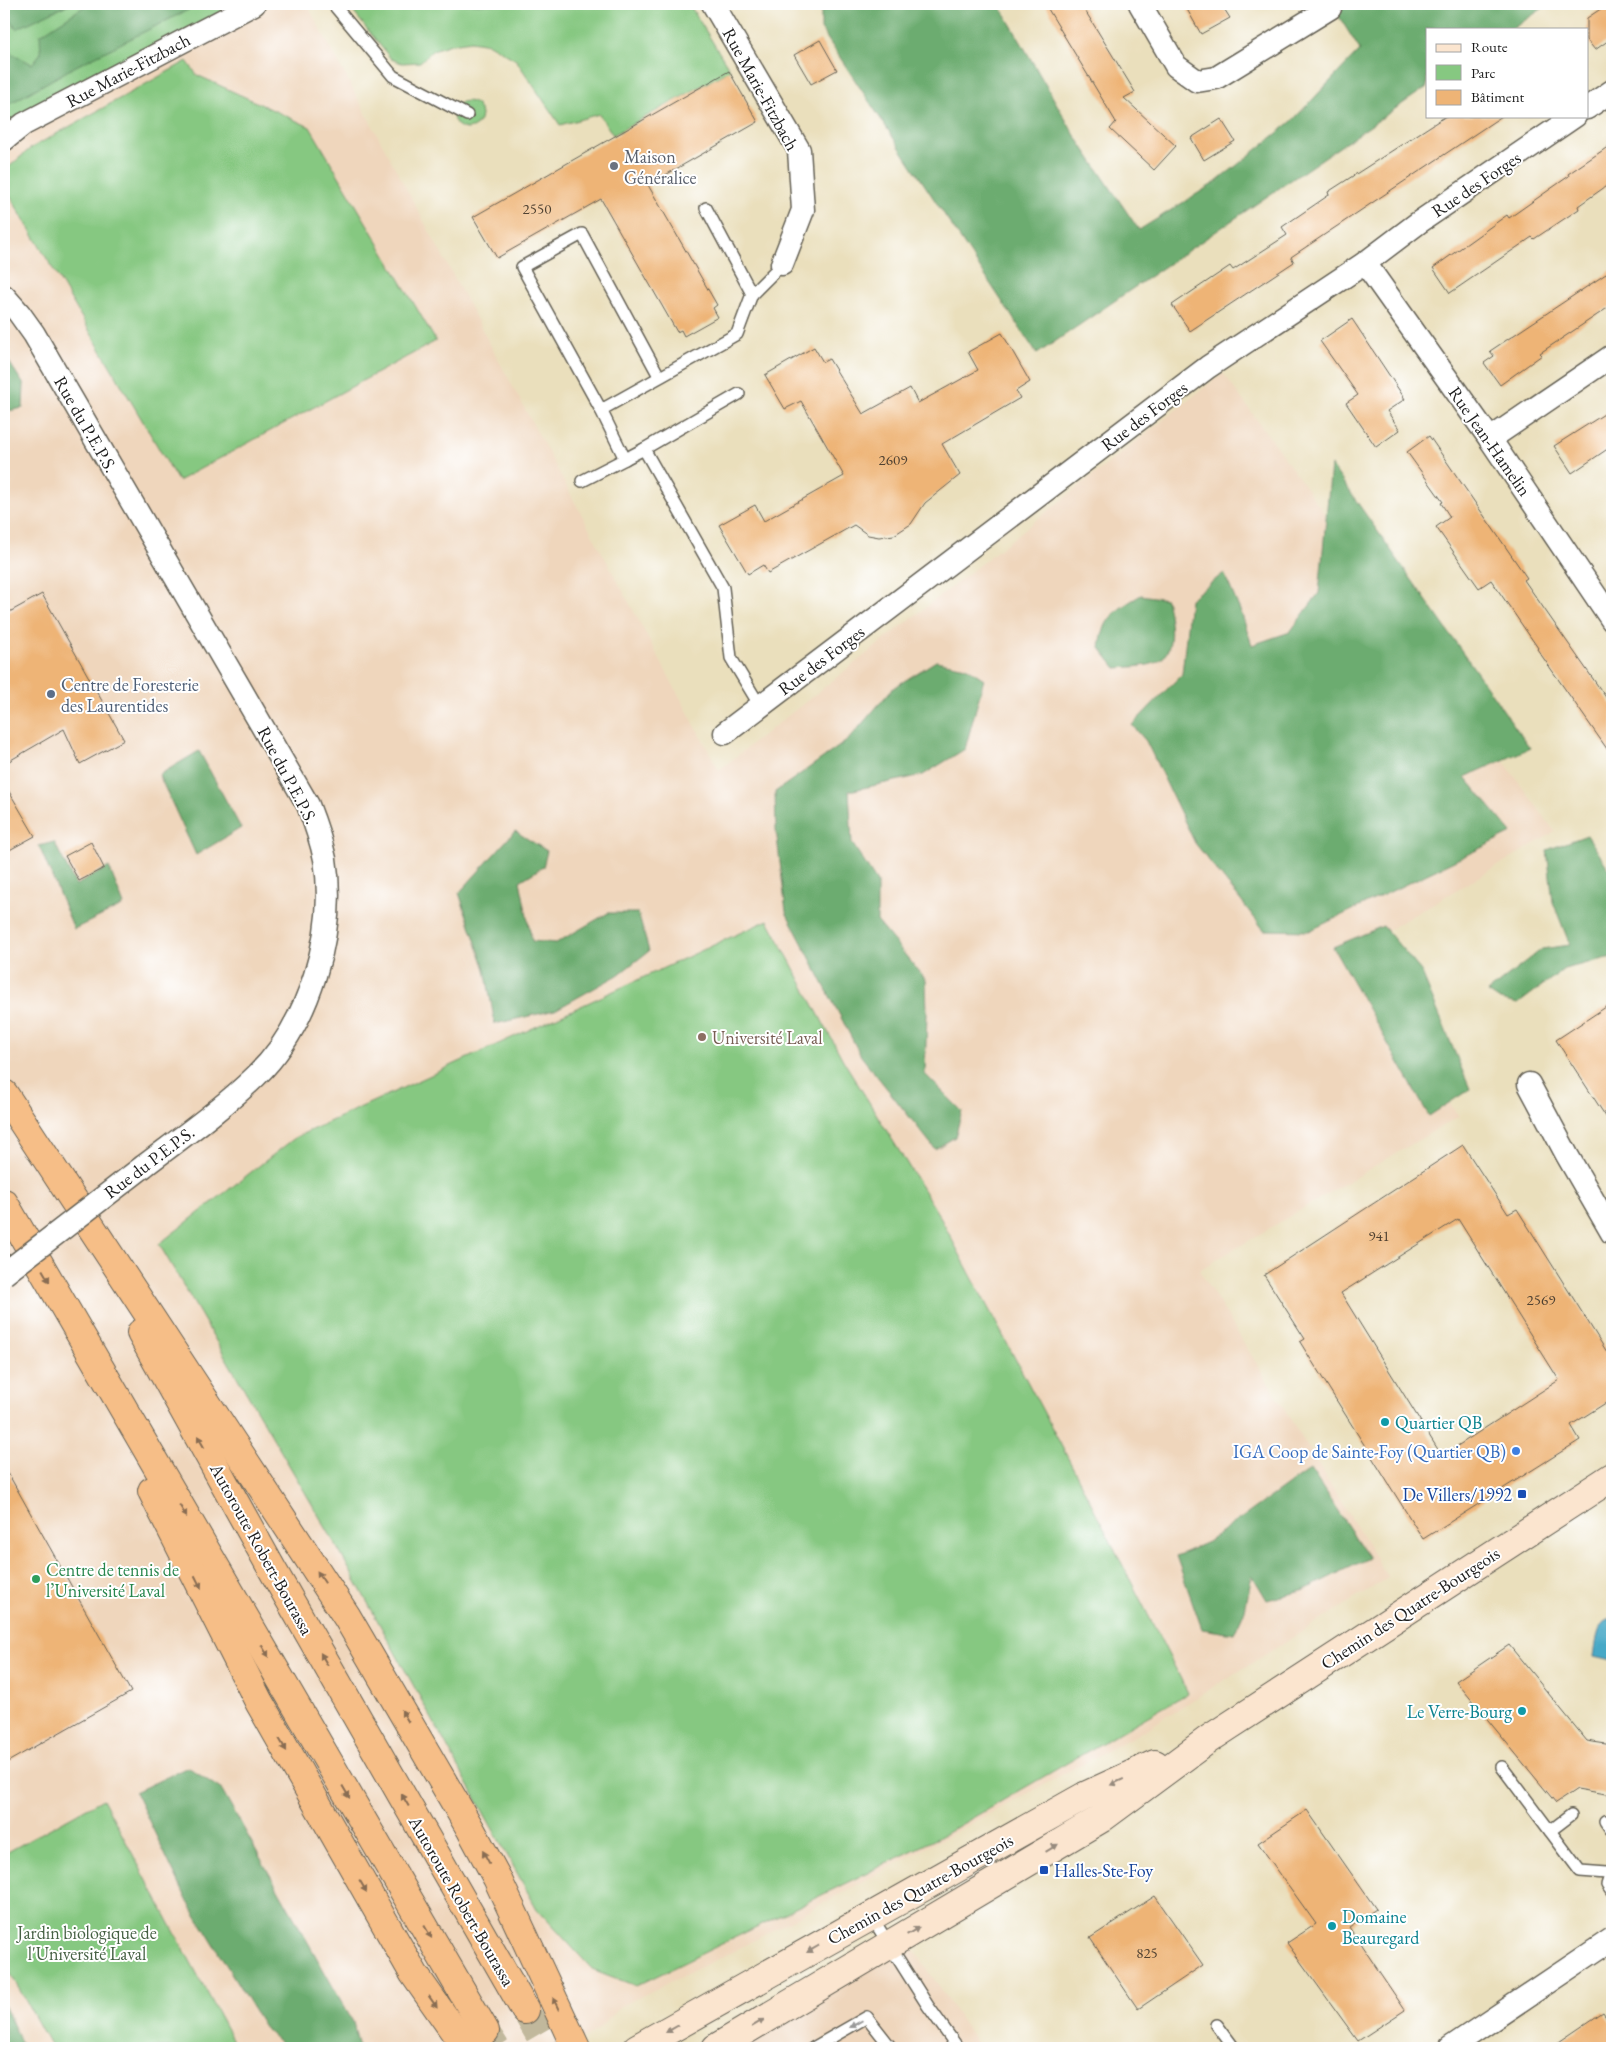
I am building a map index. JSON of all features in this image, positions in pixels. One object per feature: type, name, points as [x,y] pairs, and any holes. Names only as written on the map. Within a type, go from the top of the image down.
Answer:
[{"type":"highway","name":"Autoroute Robert-Bourassa","points":[[4,1085],[272,1569],[525,2010]]},
{"type":"highway","points":[[4,1094],[347,1617],[497,1878],[576,2048]]},
{"type":"highway","points":[[4,1204],[70,1317],[476,2039]]},
{"type":"main road","name":"Chemin des Quatre-Bourgeois","points":[[716,2048],[1102,1818],[1208,1739],[1612,1477]]},
{"type":"main road","name":"Chemin des Quatre-Bourgeois","points":[[637,2048],[1085,1796],[1208,1739]]},
{"type":"street","name":"Rue Marie-Fitzbach","points":[[4,140],[24,124],[254,4]]},
{"type":"street","name":"Rue Marie-Fitzbach","points":[[713,4],[799,150],[803,210],[782,264]]},
{"type":"street","points":[[1140,4],[1176,66],[1197,81],[1216,78],[1330,8]]},
{"type":"street","points":[[1588,107],[1612,91]]},
{"type":"street","name":"Rue des Forges","points":[[724,733],[1208,367],[1365,263],[1418,223],[1572,118]]},
{"type":"street","name":"Rue Jean-Hamelin","points":[[1365,263],[1490,439],[1612,620]]},
{"type":"street","name":"Rue du P.E.P.S.","points":[[4,296],[34,334],[308,805],[319,833],[325,860],[326,920],[322,947],[305,1005],[290,1034],[257,1076],[217,1110],[4,1274]]},
{"type":"street","points":[[1490,439],[1612,356]]},
{"type":"street","points":[[1529,1084],[1612,1233]]},
{"type":"street","points":[[1450,2048],[1612,1939]]},
{"type":"lane","points":[[333,4],[393,76],[467,115]]},
{"type":"lane","points":[[706,208],[752,294]]},
{"type":"lane","points":[[625,459],[522,267],[582,234],[659,376]]},
{"type":"lane","points":[[600,410],[737,334],[752,294],[782,264]]},
{"type":"lane","points":[[582,481],[644,449],[739,394]]},
{"type":"lane","points":[[644,449],[723,588],[731,658],[760,706]]},
{"type":"lane","points":[[1502,1768],[1580,1871],[1610,1874],[1607,1885],[1612,1892]]},
{"type":"lane","points":[[1550,1831],[1571,1815]]},
{"type":"lane","points":[[1604,1821],[1612,1831]]},
{"type":"lane","points":[[871,1916],[928,2006],[958,2048]]},
{"type":"lane","points":[[813,2048],[867,2017],[889,2045]]},
{"type":"lane","points":[[1217,2025],[1234,2048]]},
{"type":"shaded area","name":"Université Laval","points":[[253,4],[307,4],[719,770],[1223,373],[1555,832],[1340,958],[1459,1116],[1199,1270],[1388,1578],[1140,1733],[732,1952],[621,2006],[600,2028],[571,2048],[4,2048],[4,130]]},
{"type":"shaded area","points":[[911,1945],[980,2048],[737,2048]]},
{"type":"green space","points":[[4,4],[253,4],[4,130]]},
{"type":"green space","points":[[4,4],[69,4],[16,29],[4,9]]},
{"type":"green space","points":[[88,4],[138,4],[140,7],[146,4],[200,4],[76,66],[4,107],[4,49],[32,64],[41,53],[40,35]]},
{"type":"green space","points":[[347,4],[689,4],[730,70],[613,135],[599,114],[560,125],[516,60],[489,44],[471,41],[451,44],[433,50],[420,62],[402,63],[391,59]]},
{"type":"green space","points":[[821,4],[999,4],[1074,134],[1139,230],[1216,182],[1291,122],[1360,50],[1331,4],[1549,4],[1513,28],[1426,28],[1426,88],[1037,354],[821,29]]},
{"type":"green space","points":[[187,61],[197,75],[310,127],[436,341],[178,481],[4,186],[4,171],[31,148]]},
{"type":"green space","points":[[467,101],[477,105],[481,115],[477,125],[467,129],[457,125],[453,115],[457,105]]},
{"type":"green space","points":[[4,354],[24,385],[23,408],[8,411],[4,409]]},
{"type":"green space","points":[[1331,465],[1530,748],[1465,777],[1512,833],[1309,931],[1264,930],[1195,843],[1146,741],[1132,725],[1182,674],[1190,599],[1224,573],[1242,615],[1252,645],[1290,632],[1319,593]]},
{"type":"green space","points":[[1141,595],[1166,599],[1171,634],[1170,644],[1167,652],[1155,663],[1116,668],[1100,648],[1104,629],[1118,610]]},
{"type":"green space","points":[[936,661],[966,667],[984,679],[965,749],[923,775],[849,791],[852,843],[877,882],[877,921],[926,980],[925,1074],[962,1111],[955,1137],[935,1149],[861,1056],[786,912],[776,829],[775,792],[848,740],[893,688]]},
{"type":"green space","points":[[199,751],[241,828],[196,855],[159,775]]},
{"type":"green space","points":[[515,831],[547,851],[543,867],[520,881],[532,941],[556,943],[608,913],[638,913],[649,951],[618,975],[555,1010],[495,1024],[485,969],[459,893]]},
{"type":"green space","points":[[1587,835],[1612,874],[1612,957],[1564,969],[1518,1004],[1500,1000],[1488,992],[1542,949],[1570,945],[1553,902],[1547,850]]},
{"type":"green space","points":[[54,842],[76,885],[109,867],[124,905],[74,929],[39,846]]},
{"type":"green space","points":[[768,920],[843,1060],[940,1217],[1070,1462],[1188,1693],[938,1838],[636,1986],[592,1969],[537,1909],[333,1540],[159,1244],[296,1137]]},
{"type":"green space","points":[[1383,926],[1421,971],[1470,1089],[1429,1116],[1333,947]]},
{"type":"green space","points":[[1310,1469],[1369,1558],[1302,1591],[1267,1600],[1252,1575],[1245,1610],[1234,1634],[1202,1629],[1176,1556],[1208,1542]]},
{"type":"green space","points":[[188,1767],[222,1790],[353,2022],[359,2048],[286,2048],[266,2030],[188,1902],[135,1792]]},
{"type":"green space","name":"Jardin biologique de l'Université Laval","points":[[103,1799],[237,2048],[52,2048],[4,1962],[4,1854]]},
{"type":"green space","points":[[4,2005],[24,2048],[4,2048]]},
{"type":"water","points":[[1612,1619],[1612,1662],[1611,1660],[1594,1656],[1600,1628]]},
{"type":"building","points":[[1045,4],[1081,4],[1135,92],[1124,98],[1176,146],[1154,170],[1110,129],[1116,122]]},
{"type":"building","points":[[1184,4],[1221,4],[1230,18],[1201,34]]},
{"type":"building","points":[[1608,4],[1612,4],[1612,38],[1595,50],[1588,41],[1587,18]]},
{"type":"building","points":[[820,40],[837,70],[811,84],[794,55]]},
{"type":"building","points":[[729,71],[758,122],[648,185],[717,305],[713,308],[718,317],[684,336],[681,330],[677,332],[601,199],[497,258],[473,217]]},
{"type":"building","points":[[1443,118],[1499,118],[1291,257],[1294,262],[1190,331],[1172,305],[1230,266],[1233,270],[1287,235],[1282,227],[1329,195],[1328,192]]},
{"type":"building","points":[[1221,119],[1235,141],[1204,160],[1191,138]]},
{"type":"building","points":[[1612,144],[1612,182],[1578,206],[1579,209],[1534,239],[1532,237],[1450,293],[1433,268],[1507,215],[1509,218]]},
{"type":"building","points":[[1612,270],[1612,305],[1540,353],[1542,355],[1500,385],[1484,363],[1494,356],[1490,351]]},
{"type":"building","points":[[1352,319],[1405,399],[1387,411],[1400,430],[1376,447],[1346,403],[1358,395],[1320,341]]},
{"type":"building","points":[[1002,333],[1030,382],[1016,391],[1020,398],[942,444],[960,475],[925,503],[911,524],[894,535],[879,537],[868,535],[854,525],[768,573],[763,565],[748,574],[719,525],[755,505],[764,521],[844,476],[801,401],[785,409],[765,375],[814,347],[823,362],[829,359],[863,414],[910,388],[918,403],[978,370],[968,352]]},
{"type":"building","points":[[1612,409],[1612,446],[1572,473],[1554,446]]},
{"type":"building","points":[[1429,436],[1527,578],[1524,580],[1612,706],[1612,756],[1491,580],[1479,588],[1436,527],[1450,517],[1441,503],[1443,502],[1407,452]]},
{"type":"building","name":"Centre de Foresterie des Laurentides","points":[[42,594],[124,740],[80,764],[64,729],[4,764],[4,615]]},
{"type":"building","points":[[4,783],[35,836],[4,853]]},
{"type":"building","points":[[91,842],[104,868],[79,881],[65,856]]},
{"type":"building","points":[[1612,1003],[1612,1126],[1556,1040]]},
{"type":"building","points":[[1463,1145],[1508,1214],[1517,1209],[1612,1360],[1612,1399],[1571,1425],[1580,1440],[1423,1539],[1300,1342],[1305,1339],[1264,1275]],"holes":[[[1458,1219],[1559,1380],[1442,1456],[1341,1293]]]},
{"type":"building","name":"Centre de tennis de l’Université Laval","points":[[4,1466],[131,1692],[4,1764]]},
{"type":"building","name":"Le Verre-Bourg","points":[[1509,1645],[1587,1741],[1612,1745],[1612,1795],[1577,1789],[1556,1803],[1456,1681]]},
{"type":"building","name":"Domaine Beauregard","points":[[1307,1810],[1376,1909],[1349,1927],[1405,2010],[1358,2041],[1287,1943],[1316,1924],[1258,1843]]},
{"type":"building","points":[[1155,1896],[1203,1965],[1138,2009],[1090,1938]]},
{"type":"building","points":[[1603,2012],[1612,2025],[1612,2048],[1550,2048]]},
{"type":"tunnel","points":[[525,2010],[547,2048]]},
{"type":"tunnel","points":[[485,2031],[496,2048]]},
{"type":"place","name":"Maison Généralice","points":[[614,166]]},
{"type":"place","name":"Centre de Foresterie des Laurentides","points":[[51,694]]},
{"type":"place","name":"Université Laval","points":[[702,1037]]},
{"type":"place","name":"Quartier QB","points":[[1385,1422]]},
{"type":"place","name":"IGA Coop de Sainte-Foy (Quartier QB)","points":[[1516,1451]]},
{"type":"place","name":"De Villers/1992","points":[[1522,1494]]},
{"type":"place","name":"Centre de tennis de l’Université Laval","points":[[36,1579]]},
{"type":"place","name":"Le Verre-Bourg","points":[[1522,1711]]},
{"type":"place","name":"Halles-Ste-Foy","points":[[1044,1870]]},
{"type":"place","name":"Domaine Beauregard","points":[[1332,1926]]}]
